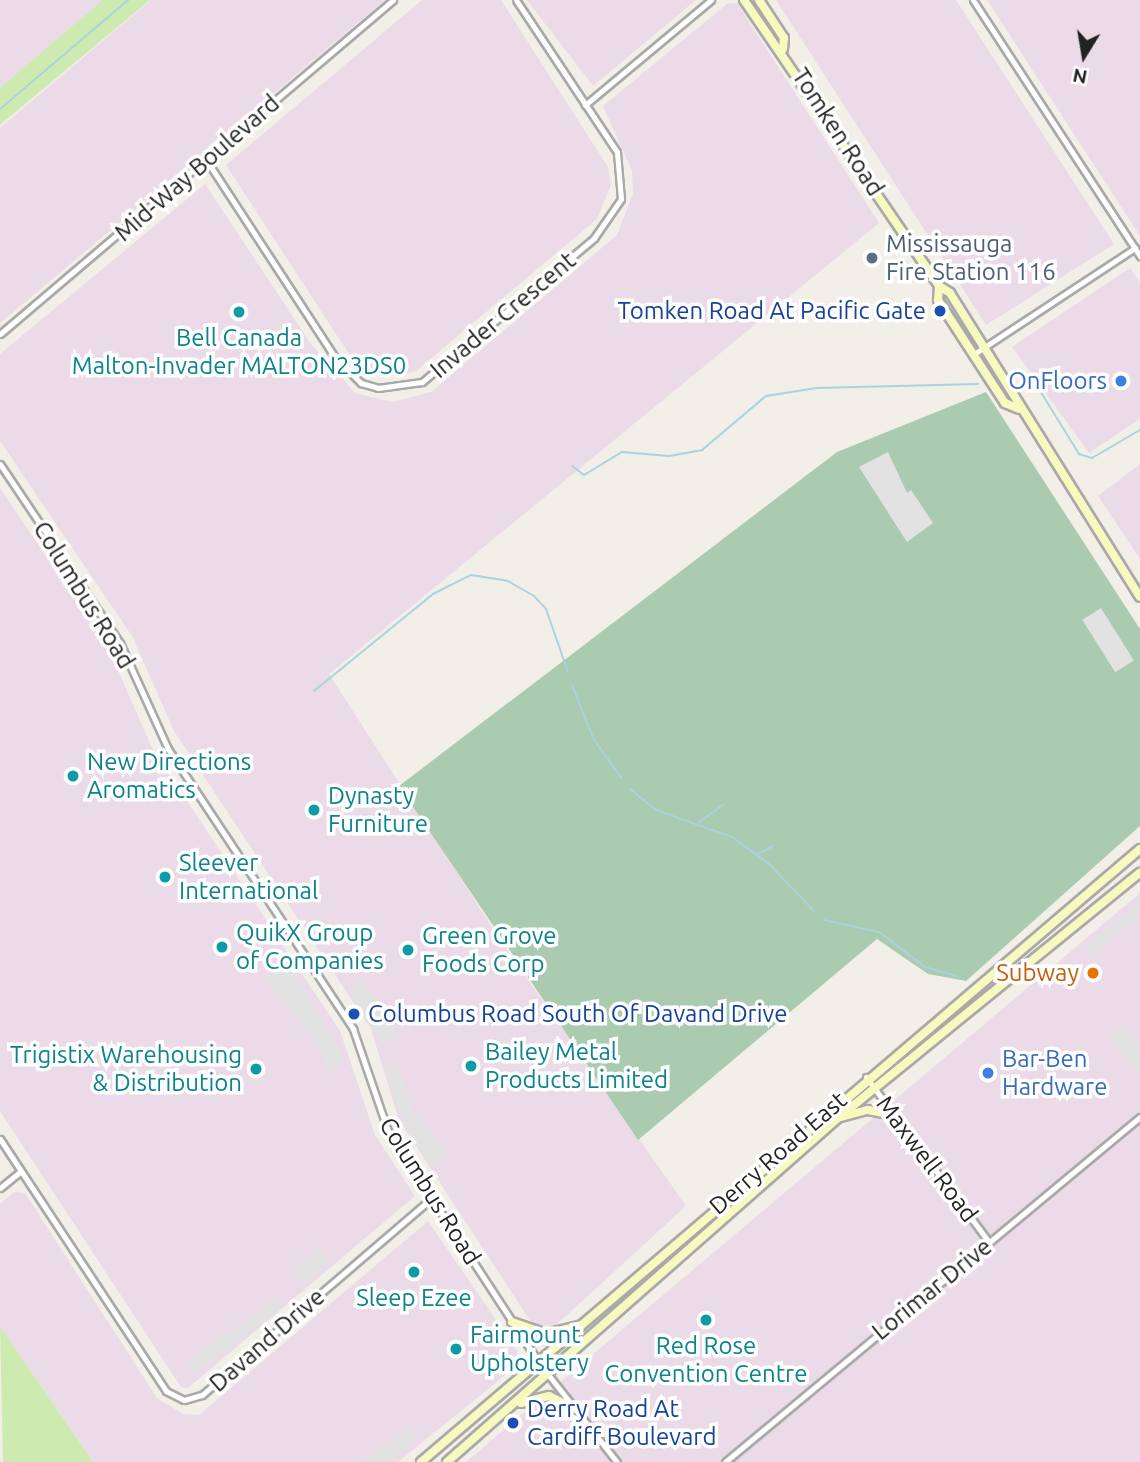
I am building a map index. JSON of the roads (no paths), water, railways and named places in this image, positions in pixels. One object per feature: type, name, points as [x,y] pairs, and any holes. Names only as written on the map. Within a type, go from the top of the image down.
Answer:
[{"type":"main road","name":"Tomken Road","points":[[744,0],[783,49],[939,286],[950,293],[985,347],[1019,409],[1140,597]]},
{"type":"main road","name":"Tomken Road","points":[[760,0],[784,38],[783,49]]},
{"type":"main road","name":"Tomken Road","points":[[939,286],[939,300],[1005,403],[1019,409]]},
{"type":"main road","name":"Derry Road East","points":[[421,1462],[539,1363],[866,1077],[1140,849]]},
{"type":"main road","name":"Derry Road East","points":[[447,1462],[838,1118],[1140,873]]},
{"type":"main road","points":[[838,1118],[869,1110],[894,1115]]},
{"type":"main road","points":[[512,1322],[546,1334],[584,1324]]},
{"type":"main road","points":[[512,1407],[549,1396],[578,1410]]},
{"type":"street","name":"Mid-Way Boulevard","points":[[0,334],[207,161],[393,0]]},
{"type":"street","points":[[516,0],[585,105],[711,0]]},
{"type":"street","points":[[973,0],[1140,256]]},
{"type":"street","name":"Invader Crescent","points":[[207,161],[335,358],[361,383],[409,388],[594,238],[616,212],[622,182],[617,152],[585,105]]},
{"type":"street","points":[[974,354],[1135,248]]},
{"type":"street","name":"Columbus Road","points":[[0,464],[121,643],[168,749],[353,1029],[388,1131],[539,1363],[617,1462]]},
{"type":"street","name":"Maxwell Road","points":[[866,1077],[989,1242]]},
{"type":"street","name":"Lorimar Drive","points":[[725,1462],[1140,1117]]},
{"type":"street","name":"Davand Drive","points":[[0,1139],[166,1391],[184,1400],[202,1395],[431,1199]]},
{"type":"street","points":[[0,1188],[21,1171]]},
{"type":"waterway","points":[[0,109],[128,0]]},
{"type":"waterway","points":[[1018,373],[1034,381],[1079,454],[1092,458],[1140,430]]},
{"type":"waterway","points":[[572,466],[584,475],[622,452],[669,456],[702,450],[766,396],[816,388],[978,384]]},
{"type":"waterway","points":[[314,691],[433,594],[471,575],[508,581],[534,596],[546,609],[568,672]]},
{"type":"waterway","points":[[572,685],[594,740],[621,777]]},
{"type":"waterway","points":[[630,789],[656,810],[732,837],[769,864],[814,911]]},
{"type":"waterway","points":[[698,823],[723,805]]},
{"type":"waterway","points":[[756,855],[773,846]]},
{"type":"waterway","points":[[824,920],[879,932],[925,967],[959,977]]},
{"type":"place","name":"Mississauga Fire Station 116","points":[[872,258]]},
{"type":"place","name":"Tomken Road At Pacific Gate","points":[[940,311]]},
{"type":"place","name":"Bell Canada Malton-Invader MALTON23DS0","points":[[239,312]]},
{"type":"place","name":"OnFloors","points":[[1121,381]]},
{"type":"place","name":"New Directions Aromatics","points":[[73,776]]},
{"type":"place","name":"Dynasty Furniture","points":[[314,810]]},
{"type":"place","name":"Sleever International","points":[[165,877]]},
{"type":"place","name":"QuikX Group of Companies","points":[[222,947]]},
{"type":"place","name":"Green Grove Foods Corp","points":[[408,950]]},
{"type":"place","name":"Subway","points":[[1093,973]]},
{"type":"place","name":"Columbus Road South Of Davand Drive","points":[[354,1014]]},
{"type":"place","name":"Bailey Metal Products Limited","points":[[471,1066]]},
{"type":"place","name":"Trigistix Warehousing & Distribution","points":[[256,1069]]},
{"type":"place","name":"Bar-Ben Hardware","points":[[988,1073]]},
{"type":"place","name":"Sleep Ezee","points":[[414,1272]]},
{"type":"place","name":"Red Rose Convention Centre","points":[[706,1320]]},
{"type":"place","name":"Fairmount Upholstery","points":[[456,1349]]},
{"type":"place","name":"Derry Road At Cardiff Boulevard","points":[[513,1423]]}]
